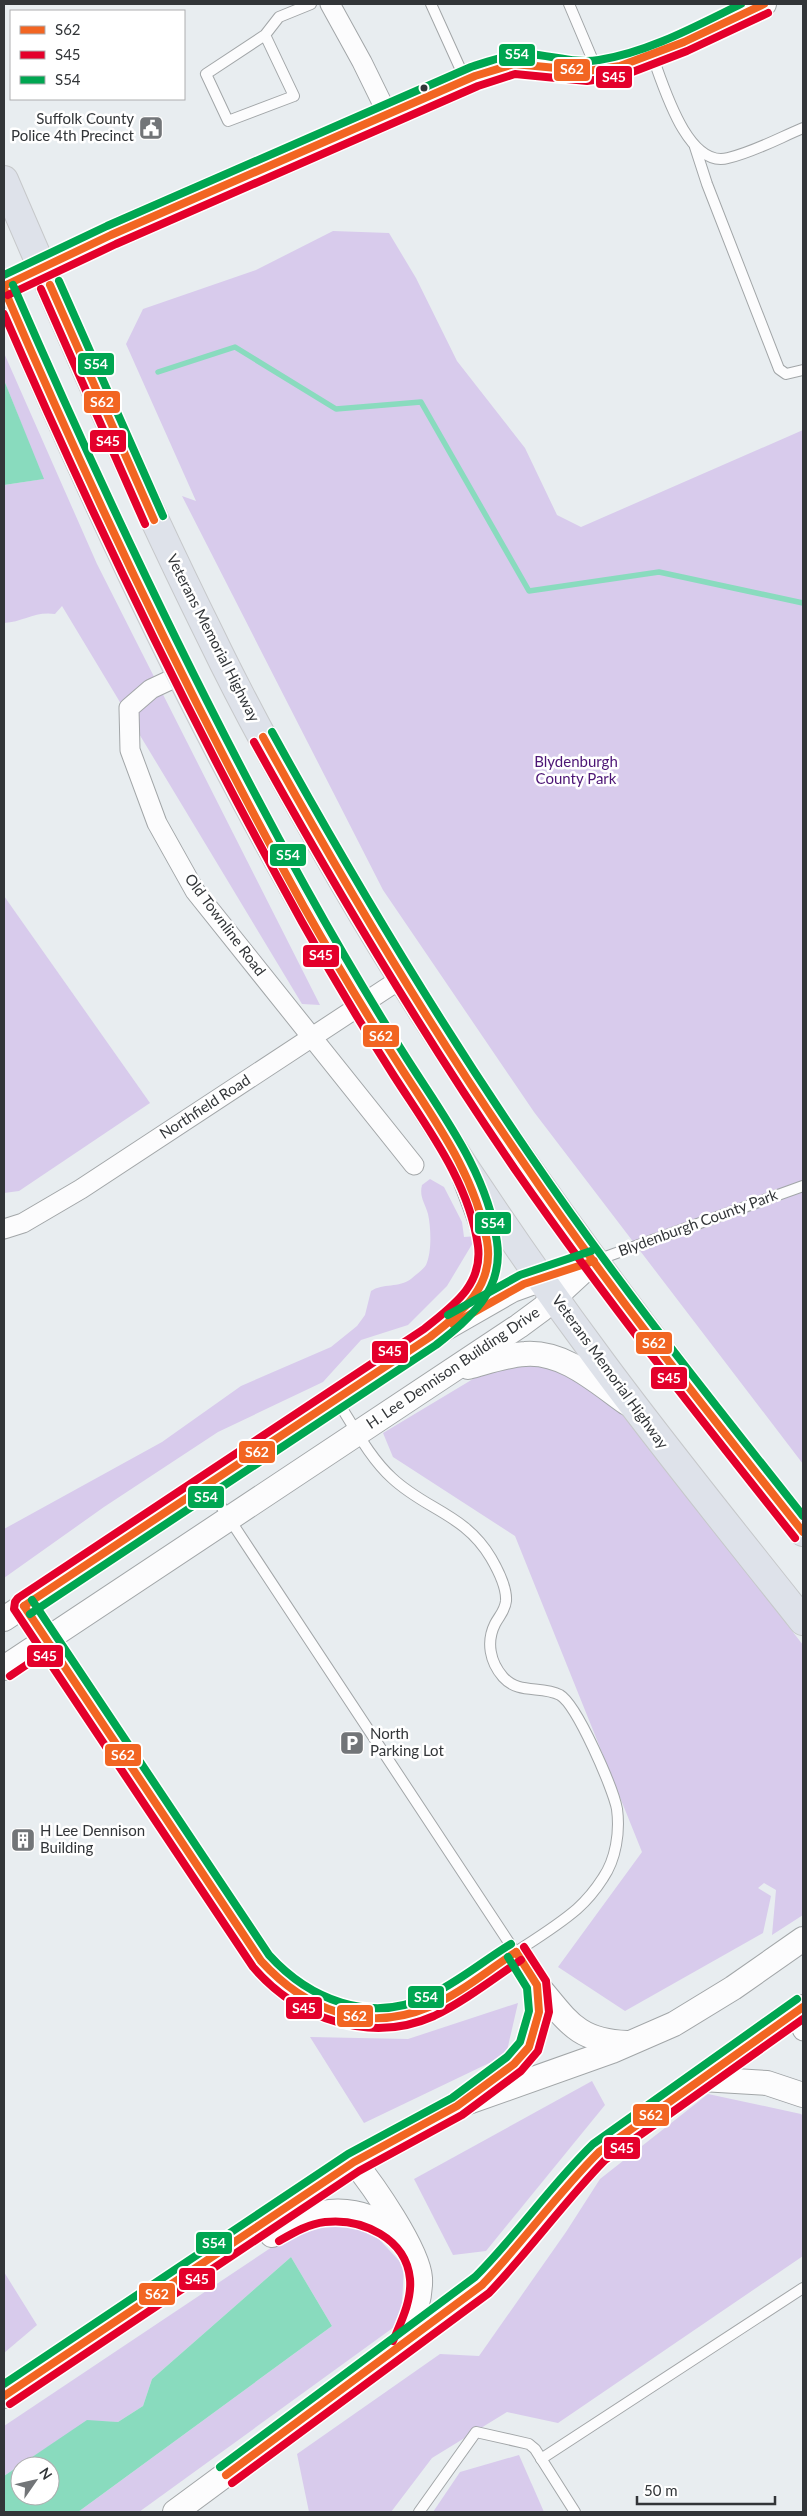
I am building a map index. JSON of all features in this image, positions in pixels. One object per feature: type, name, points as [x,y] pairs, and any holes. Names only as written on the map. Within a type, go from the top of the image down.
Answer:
[{"type":"highway","name":"Veterans Memorial Highway","points":[[4,180],[125,455],[212,639],[318,836],[402,978],[513,1147],[594,1261],[688,1386],[803,1532]]},
{"type":"highway","name":"Veterans Memorial Highway","points":[[4,287],[96,499],[181,675],[313,921],[362,1004],[457,1154],[548,1288],[636,1410],[803,1621]]},
{"type":"street","points":[[330,4],[387,113]]},
{"type":"street","points":[[4,287],[42,266],[118,231],[293,157],[387,113],[465,80],[505,66],[526,64],[597,70],[626,65],[751,6]]},
{"type":"street","name":"Old Townline Road","points":[[181,675],[151,689],[129,708],[130,750],[157,823],[195,891],[414,1165]]},
{"type":"street","name":"Northfield Road","points":[[4,1229],[23,1223],[81,1188],[402,978]]},
{"type":"street","points":[[430,1337],[471,1303],[480,1290],[487,1271],[487,1241],[457,1154]]},
{"type":"street","name":"H. Lee Dennison Building Drive","points":[[4,1619],[430,1337],[512,1290],[548,1288],[594,1261]]},
{"type":"street","name":"H. Lee Dennison Building Drive","points":[[4,1668],[529,1319],[548,1288]]},
{"type":"street","points":[[452,1371],[513,1356],[529,1354],[545,1356],[575,1367],[636,1410]]},
{"type":"street","points":[[457,2106],[632,2043],[700,2009],[803,1940]]},
{"type":"street","points":[[537,1985],[568,2022],[587,2036],[610,2042],[632,2043]]},
{"type":"street","points":[[4,2396],[354,2162],[457,2106],[506,2071],[529,2047],[539,2012],[537,1985]]},
{"type":"street","points":[[176,2512],[462,2301],[496,2272],[571,2180],[599,2152],[702,2079],[800,2017]]},
{"type":"street","points":[[702,2079],[767,2083],[803,2095]]},
{"type":"street","points":[[354,2162],[412,2252],[420,2278],[416,2312],[402,2345]]},
{"type":"street","points":[[136,2308],[209,2276],[280,2229],[313,2214],[334,2211],[356,2213],[384,2224],[402,2236]]},
{"type":"lane","points":[[265,36],[294,96],[228,121],[206,74],[265,36],[279,18],[311,4]]},
{"type":"lane","points":[[431,4],[465,80]]},
{"type":"lane","points":[[569,4],[597,70]]},
{"type":"lane","points":[[652,54],[675,114],[696,147],[707,184],[779,369],[786,374],[803,370]]},
{"type":"lane","points":[[696,147],[714,159],[728,158],[803,128]]},
{"type":"lane","name":"Blydenburgh County Park","points":[[594,1261],[803,1186]]},
{"type":"lane","points":[[24,1606],[261,1961],[291,1991],[332,2012],[346,2016],[403,2016],[441,2000],[516,1952],[577,1909],[611,1865],[618,1823],[613,1796],[578,1718],[567,1701],[561,1696],[546,1691],[522,1689],[509,1682],[497,1669],[491,1654],[490,1644],[494,1627],[504,1611],[505,1593],[498,1573],[480,1543],[460,1522],[409,1492],[391,1477],[336,1399]]},
{"type":"lane","points":[[207,1484],[537,1985]]},
{"type":"lane","points":[[540,2459],[803,2288]]},
{"type":"lane","points":[[419,2512],[476,2432],[529,2444],[575,2512]]},
{"type":"green space","name":"Blydenburgh County Park","points":[[333,231],[389,233],[416,278],[457,361],[525,448],[557,515],[581,527],[803,430],[803,1464],[534,1112],[383,890],[182,496],[196,501],[126,344],[143,309],[256,270]]},
{"type":"green space","points":[[4,353],[97,564],[320,1005],[302,1004],[62,606],[55,614],[35,615],[4,623],[4,485],[43,479],[4,380]]},
{"type":"green space","points":[[4,896],[150,1103],[19,1191],[4,1193]]},
{"type":"green space","points":[[430,1179],[444,1187],[462,1222],[464,1237],[477,1236],[447,1286],[408,1325],[361,1340],[323,1382],[218,1432],[104,1507],[4,1578],[4,1529],[162,1442],[241,1386],[331,1347],[357,1326],[365,1315],[371,1291],[406,1282],[423,1269],[428,1260],[430,1233],[428,1214],[421,1189],[422,1185]]},
{"type":"green space","points":[[526,1359],[567,1367],[607,1394],[803,1645],[803,1915],[772,1935],[776,1890],[764,1883],[758,1888],[771,1896],[763,1933],[625,2011],[558,1967],[642,1852],[515,1536],[393,1457],[383,1433],[478,1376]]},
{"type":"green space","points":[[518,2003],[506,2055],[364,2123],[310,2037],[408,2039]]},
{"type":"green space","points":[[592,2081],[605,2105],[486,2251],[453,2255],[414,2179]]},
{"type":"green space","points":[[708,2094],[803,2116],[803,2256],[558,2423],[507,2412],[432,2458],[391,2512],[309,2512],[297,2454],[440,2354],[479,2356],[566,2232],[600,2179]]},
{"type":"green space","points":[[363,2222],[404,2266],[401,2322],[139,2512],[78,2512],[332,2326],[291,2257],[152,2379],[143,2406],[118,2422],[87,2421],[34,2456],[10,2456],[10,2472],[4,2476],[4,2426],[302,2227]]},
{"type":"green space","points":[[4,2272],[37,2325],[4,2353]]},
{"type":"green space","points":[[519,2455],[544,2512],[433,2512],[460,2472]]},
{"type":"shaded area","points":[[4,380],[44,479],[4,485]]},
{"type":"shaded area","points":[[291,2257],[332,2326],[78,2512],[4,2512],[4,2476],[10,2472],[10,2506],[60,2506],[60,2456],[34,2456],[87,2420],[118,2422],[143,2406],[152,2379]]},
{"type":"waterway","points":[[158,372],[235,347],[336,409],[421,402],[529,591],[659,572],[803,603]]},
{"type":"transit line","name":"S54","points":[[4,275],[107,226],[471,67],[499,58],[520,54],[581,61],[618,56],[654,45],[741,4]]},
{"type":"transit line","name":"S62","points":[[4,286],[111,235],[475,76],[514,64],[588,71],[620,66],[684,42],[764,4]]},
{"type":"transit line","name":"S45","points":[[8,295],[116,244],[478,86],[515,74],[587,81],[622,76],[687,51],[768,13]]},
{"type":"transit line","name":"S54","points":[[59,281],[163,516]]},
{"type":"transit line","name":"S54","points":[[13,285],[116,514],[227,740],[342,951],[391,1034],[461,1144],[473,1167],[492,1216],[498,1259],[490,1289],[482,1302],[461,1324],[436,1345],[30,1614]]},
{"type":"transit line","name":"S62","points":[[50,285],[154,520]]},
{"type":"transit line","name":"S62","points":[[4,289],[110,524],[184,679],[223,755],[304,907],[377,1030],[454,1152],[474,1195],[487,1241],[488,1257],[481,1285],[474,1296],[454,1318],[430,1337],[24,1606]]},
{"type":"transit line","name":"S45","points":[[41,289],[145,524]]},
{"type":"transit line","name":"S45","points":[[4,314],[73,468],[183,697],[261,848],[324,961],[445,1157],[466,1200],[478,1246],[478,1260],[470,1284],[454,1304],[424,1329],[18,1598],[14,1609],[253,1967],[271,1985],[291,2000],[312,2013],[336,2022],[360,2027],[384,2028],[409,2024],[434,2016],[457,2004],[521,1960]]},
{"type":"transit line","name":"S54","points":[[272,732],[396,947],[495,1104],[595,1248],[803,1516]]},
{"type":"transit line","name":"S62","points":[[263,737],[387,952],[488,1110],[590,1257],[695,1396],[803,1532]]},
{"type":"transit line","name":"S45","points":[[254,742],[379,958],[445,1064],[514,1168],[616,1309],[795,1538]]},
{"type":"transit line","name":"S54","points":[[448,1315],[520,1275],[591,1251]]},
{"type":"transit line","name":"S62","points":[[453,1324],[524,1284],[594,1261]]},
{"type":"transit line","name":"S54","points":[[32,1600],[269,1955],[302,1984],[321,1995],[341,2003],[383,2008],[405,2005],[427,1997],[459,1979],[511,1944]]},
{"type":"transit line","name":"S62","points":[[24,1606],[261,1961],[278,1978],[297,1992],[317,2004],[359,2017],[382,2018],[405,2015],[440,2002],[516,1952]]},
{"type":"transit line","name":"S45","points":[[10,1676],[53,1647]]},
{"type":"transit line","name":"S45","points":[[10,2404],[359,2171],[462,2115],[521,2071],[538,2051],[549,2012],[546,1981],[524,1947]]},
{"type":"transit line","name":"S62","points":[[4,2396],[354,2162],[457,2106],[514,2064],[529,2047],[539,2012],[537,1985],[516,1952]]},
{"type":"transit line","name":"S54","points":[[4,2384],[348,2154],[452,2098],[507,2057],[520,2042],[529,2011],[527,1988],[508,1957]]},
{"type":"transit line","name":"S54","points":[[220,2467],[475,2277],[593,2144],[797,1999]]},
{"type":"transit line","name":"S62","points":[[226,2475],[482,2285],[599,2152],[803,2007]]},
{"type":"transit line","name":"S45","points":[[232,2483],[489,2293],[575,2192],[605,2160],[803,2019]]},
{"type":"transit line","name":"S45","points":[[279,2241],[313,2225],[325,2222],[339,2222],[367,2227],[391,2242],[400,2252],[407,2265],[410,2279],[405,2311],[393,2341]]},
{"type":"place","name":"Suffolk County Police 4th Precinct","points":[[151,128]]},
{"type":"place","name":"North Parking Lot","points":[[352,1743]]},
{"type":"place","name":"H Lee Dennison Building","points":[[23,1840]]}]
